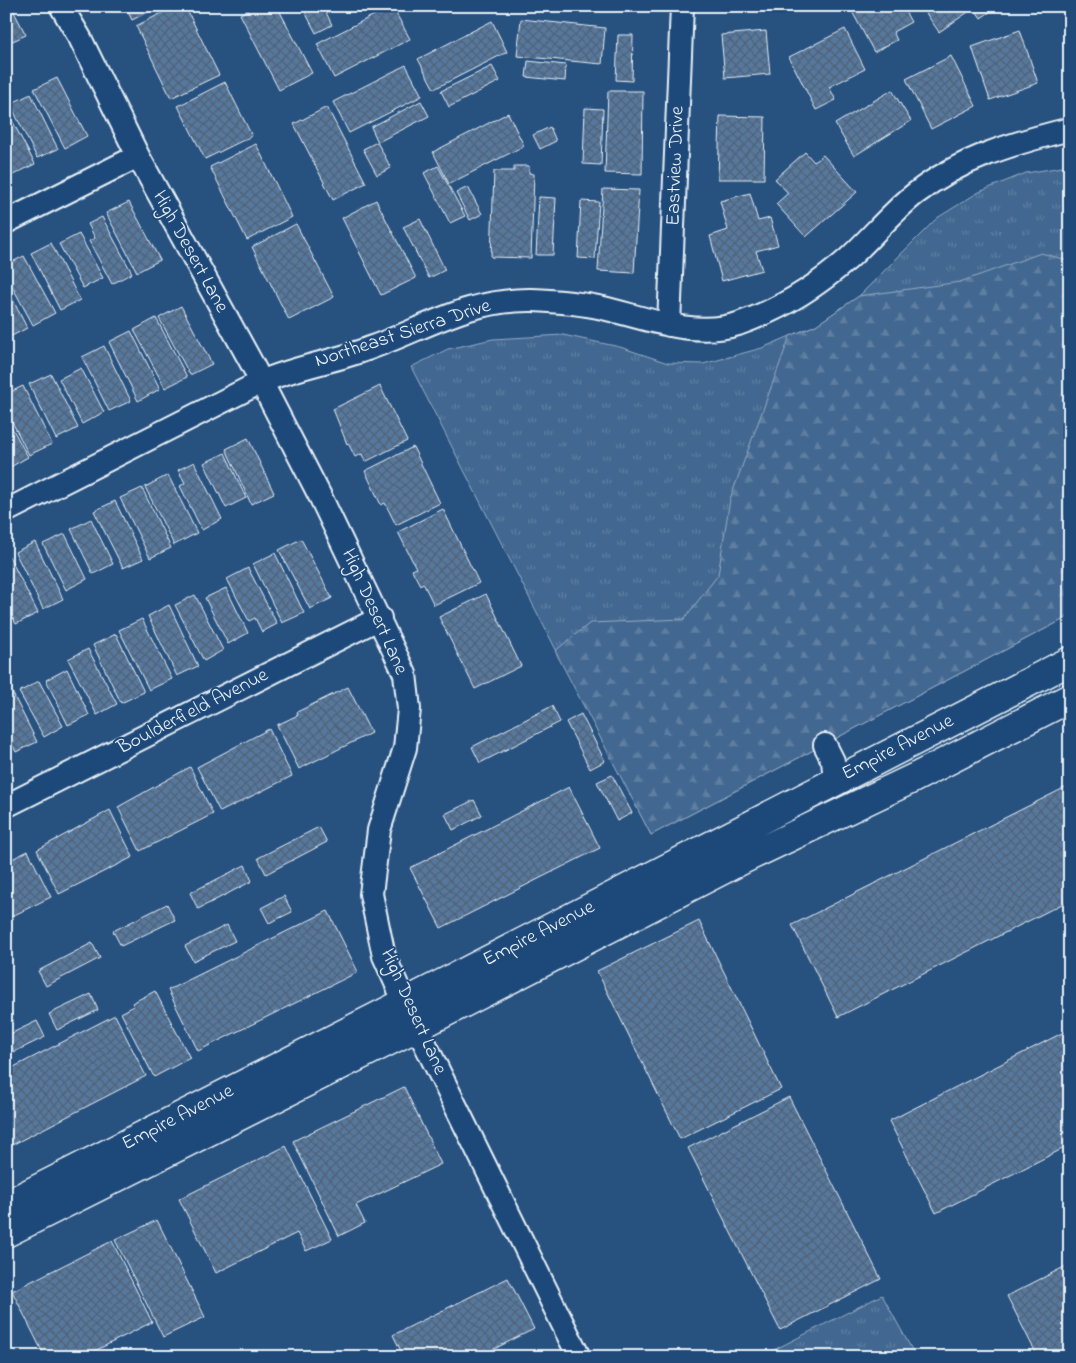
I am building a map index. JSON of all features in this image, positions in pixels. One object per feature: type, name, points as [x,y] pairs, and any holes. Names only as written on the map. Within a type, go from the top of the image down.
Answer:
[{"type":"highway","name":"Empire Avenue","points":[[6,1205],[405,1003],[799,801],[835,780],[1070,661]]},
{"type":"highway","name":"Empire Avenue","points":[[6,1233],[417,1027],[746,858],[914,778],[1070,698]]},
{"type":"highway","points":[[746,858],[772,830],[821,807],[835,780]]},
{"type":"street","name":"High Desert Lane","points":[[61,6],[80,38],[138,156],[261,382],[380,618],[405,674],[409,709],[405,748],[380,830],[371,894],[384,956],[405,1003],[578,1357]]},
{"type":"street","name":"Eastview Drive","points":[[670,325],[682,6]]},
{"type":"street","name":"Northeast Sierra Drive","points":[[6,512],[261,382],[286,372],[366,350],[473,306],[500,302],[559,302],[601,308],[670,325],[704,329],[736,324],[778,308],[821,280],[848,259],[916,194],[956,167],[995,149],[1070,130]]},
{"type":"street","points":[[6,222],[138,156]]},
{"type":"street","name":"Boulderfield Avenue","points":[[6,806],[380,618]]},
{"type":"street","points":[[825,745],[833,762],[835,780]]},
{"type":"green space","points":[[1062,167],[1070,170],[1070,616],[651,835],[411,367],[448,349],[493,339],[563,335],[620,347],[668,363],[703,364],[762,348],[816,325],[859,296],[937,218],[979,192],[1026,173]]},
{"type":"green space","points":[[1041,253],[1070,261],[1070,616],[651,835],[555,651],[590,623],[684,619],[718,575],[730,499],[790,336],[816,325],[859,296],[960,282]]},
{"type":"green space","points":[[882,1295],[916,1357],[760,1357]]},
{"type":"building","points":[[6,6],[11,6],[26,35],[6,44]]},
{"type":"building","points":[[125,6],[160,6],[132,20]]},
{"type":"building","points":[[176,6],[185,6],[219,75],[171,98],[136,26]]},
{"type":"building","points":[[255,6],[277,6],[312,73],[279,90],[240,14]]},
{"type":"building","points":[[302,6],[323,6],[332,25],[316,33]]},
{"type":"building","points":[[392,6],[410,39],[334,78],[317,44]]},
{"type":"building","points":[[849,6],[902,6],[911,22],[893,32],[897,40],[874,52]]},
{"type":"building","points":[[921,6],[997,7],[981,18],[974,8],[939,32]]},
{"type":"building","points":[[521,19],[605,28],[602,64],[517,56]]},
{"type":"building","points":[[492,21],[507,52],[434,89],[418,59]]},
{"type":"building","points":[[845,29],[865,69],[829,87],[836,100],[816,110],[789,57]]},
{"type":"building","points":[[1020,30],[1038,83],[990,100],[972,47]]},
{"type":"building","points":[[766,31],[770,74],[725,78],[721,35]]},
{"type":"building","points":[[618,35],[633,35],[632,81],[616,80]]},
{"type":"building","points":[[951,56],[976,106],[931,129],[906,79]]},
{"type":"building","points":[[528,61],[566,65],[565,81],[526,77]]},
{"type":"building","points":[[406,65],[422,96],[349,133],[333,102]]},
{"type":"building","points":[[492,66],[500,81],[449,107],[441,91]]},
{"type":"building","points":[[57,78],[87,136],[65,148],[34,89]]},
{"type":"building","points":[[225,82],[252,136],[205,159],[178,106]]},
{"type":"building","points":[[892,90],[911,121],[854,156],[835,124]]},
{"type":"building","points":[[608,91],[643,91],[642,174],[605,173]]},
{"type":"building","points":[[31,94],[58,149],[37,158],[10,104]]},
{"type":"building","points":[[421,101],[429,116],[378,142],[371,127]]},
{"type":"building","points":[[327,107],[366,183],[333,200],[294,124]]},
{"type":"building","points":[[585,108],[603,109],[601,165],[583,164]]},
{"type":"building","points":[[6,109],[35,164],[13,175],[6,161]]},
{"type":"building","points":[[508,113],[524,146],[449,184],[433,152]]},
{"type":"building","points":[[720,116],[765,117],[764,179],[718,179]]},
{"type":"building","points":[[550,127],[556,141],[540,149],[533,135]]},
{"type":"building","points":[[377,142],[391,168],[377,175],[363,149]]},
{"type":"building","points":[[256,144],[292,217],[247,240],[210,167]]},
{"type":"building","points":[[805,152],[814,162],[823,155],[857,192],[806,237],[776,204],[788,193],[775,179]]},
{"type":"building","points":[[438,166],[465,216],[450,223],[424,173]]},
{"type":"building","points":[[514,166],[529,166],[529,173],[534,174],[531,258],[491,257],[494,171],[514,171]]},
{"type":"building","points":[[468,187],[482,214],[470,220],[456,193]]},
{"type":"building","points":[[603,189],[639,190],[634,273],[598,271]]},
{"type":"building","points":[[750,193],[758,221],[770,218],[778,245],[756,251],[762,270],[722,281],[710,236],[728,230],[720,201]]},
{"type":"building","points":[[539,197],[556,198],[553,255],[536,255]]},
{"type":"building","points":[[376,200],[416,278],[381,295],[342,218]]},
{"type":"building","points":[[581,201],[599,202],[595,259],[578,258]]},
{"type":"building","points":[[129,202],[160,260],[137,272],[106,213]]},
{"type":"building","points":[[102,217],[132,273],[112,284],[89,241],[95,238],[88,224]]},
{"type":"building","points":[[420,219],[445,270],[429,278],[403,227]]},
{"type":"building","points":[[296,224],[334,297],[289,320],[252,247]]},
{"type":"building","points":[[79,234],[103,278],[83,288],[59,244]]},
{"type":"building","points":[[51,243],[80,300],[60,310],[31,253]]},
{"type":"building","points":[[24,256],[55,313],[33,325],[6,275],[6,265]]},
{"type":"building","points":[[6,286],[27,328],[6,339]]},
{"type":"building","points":[[181,306],[212,364],[190,375],[159,318]]},
{"type":"building","points":[[156,318],[187,377],[165,388],[134,330]]},
{"type":"building","points":[[131,331],[160,389],[138,401],[109,342]]},
{"type":"building","points":[[104,346],[131,401],[109,411],[82,357]]},
{"type":"building","points":[[81,368],[104,412],[82,424],[59,379]]},
{"type":"building","points":[[51,374],[78,428],[56,439],[29,384]]},
{"type":"building","points":[[23,386],[52,444],[29,455],[6,410],[6,394]]},
{"type":"building","points":[[380,386],[407,441],[365,462],[362,454],[355,457],[347,444],[333,409]]},
{"type":"building","points":[[6,417],[28,457],[7,469],[6,467]]},
{"type":"building","points":[[248,438],[274,493],[251,504],[226,449]]},
{"type":"building","points":[[413,447],[440,503],[396,525],[385,503],[381,505],[365,471]]},
{"type":"building","points":[[225,453],[246,498],[226,508],[204,463]]},
{"type":"building","points":[[194,462],[222,519],[202,530],[180,486],[185,483],[178,470]]},
{"type":"building","points":[[168,475],[197,533],[174,545],[145,487]]},
{"type":"building","points":[[142,488],[171,548],[150,558],[120,498]]},
{"type":"building","points":[[115,501],[143,559],[123,568],[94,511]]},
{"type":"building","points":[[443,509],[479,583],[434,605],[423,583],[420,585],[412,570],[416,568],[398,532]]},
{"type":"building","points":[[91,519],[113,564],[93,574],[71,529]]},
{"type":"building","points":[[65,534],[87,579],[66,590],[43,544]]},
{"type":"building","points":[[301,539],[332,598],[310,609],[279,550]]},
{"type":"building","points":[[35,542],[63,599],[43,609],[15,552]]},
{"type":"building","points":[[275,553],[304,613],[282,623],[253,564]]},
{"type":"building","points":[[9,556],[38,613],[16,624],[6,606],[6,557]]},
{"type":"building","points":[[248,568],[277,624],[262,632],[255,618],[249,621],[227,579]]},
{"type":"building","points":[[226,588],[248,633],[228,644],[205,598]]},
{"type":"building","points":[[486,594],[521,666],[475,689],[439,617]]},
{"type":"building","points":[[195,595],[223,650],[204,661],[175,605]]},
{"type":"building","points":[[169,605],[198,666],[177,676],[148,616]]},
{"type":"building","points":[[6,615],[12,627],[6,630]]},
{"type":"building","points":[[142,619],[172,679],[149,690],[119,630]]},
{"type":"building","points":[[116,634],[144,692],[121,703],[93,645]]},
{"type":"building","points":[[88,649],[117,704],[97,715],[68,659]]},
{"type":"building","points":[[67,669],[89,715],[68,725],[46,680]]},
{"type":"building","points":[[39,681],[63,726],[44,737],[19,692]]},
{"type":"building","points":[[348,687],[371,733],[299,769],[277,725],[298,715],[297,712]]},
{"type":"building","points":[[10,688],[37,742],[16,752],[6,733],[6,689]]},
{"type":"building","points":[[552,706],[560,722],[480,763],[472,747]]},
{"type":"building","points":[[581,714],[605,761],[590,769],[566,722]]},
{"type":"building","points":[[269,729],[292,776],[220,812],[197,767]]},
{"type":"building","points":[[6,748],[11,758],[6,760]]},
{"type":"building","points":[[190,767],[213,814],[140,851],[118,807]]},
{"type":"building","points":[[612,775],[632,813],[617,821],[597,782]]},
{"type":"building","points":[[1070,785],[1070,900],[838,1017],[792,925]]},
{"type":"building","points":[[569,787],[600,848],[441,928],[410,868]]},
{"type":"building","points":[[474,800],[482,815],[453,830],[445,814]]},
{"type":"building","points":[[110,810],[133,857],[59,894],[37,850]]},
{"type":"building","points":[[319,827],[327,842],[266,874],[258,858]]},
{"type":"building","points":[[28,851],[51,897],[6,919],[6,862]]},
{"type":"building","points":[[245,865],[252,881],[198,909],[190,893]]},
{"type":"building","points":[[284,896],[292,912],[269,923],[261,908]]},
{"type":"building","points":[[167,904],[175,920],[121,946],[113,931]]},
{"type":"building","points":[[328,911],[358,972],[198,1051],[168,990]]},
{"type":"building","points":[[699,921],[781,1089],[680,1139],[597,971]]},
{"type":"building","points":[[227,925],[235,941],[193,961],[185,946]]},
{"type":"building","points":[[92,943],[100,958],[46,986],[38,971]]},
{"type":"building","points":[[155,991],[190,1058],[154,1077],[121,1013],[134,1006],[132,1003]]},
{"type":"building","points":[[91,994],[98,1010],[57,1030],[49,1014]]},
{"type":"building","points":[[115,1015],[146,1076],[6,1148],[6,1071]]},
{"type":"building","points":[[37,1021],[45,1037],[14,1052],[6,1036]]},
{"type":"building","points":[[1070,1029],[1070,1145],[936,1213],[889,1121]]},
{"type":"building","points":[[404,1087],[441,1164],[356,1205],[365,1223],[339,1236],[293,1141]]},
{"type":"building","points":[[789,1097],[881,1279],[780,1330],[688,1148]]},
{"type":"building","points":[[286,1146],[332,1239],[306,1251],[297,1233],[216,1273],[179,1199]]},
{"type":"building","points":[[157,1220],[205,1317],[163,1337],[115,1240]]},
{"type":"building","points":[[112,1241],[152,1322],[83,1357],[45,1357],[12,1291]]},
{"type":"building","points":[[1070,1264],[1070,1357],[1038,1357],[1007,1296]]},
{"type":"building","points":[[508,1278],[534,1329],[478,1357],[404,1357],[393,1335]]},
{"type":"building","points":[[794,1351],[797,1357],[783,1357]]}]
